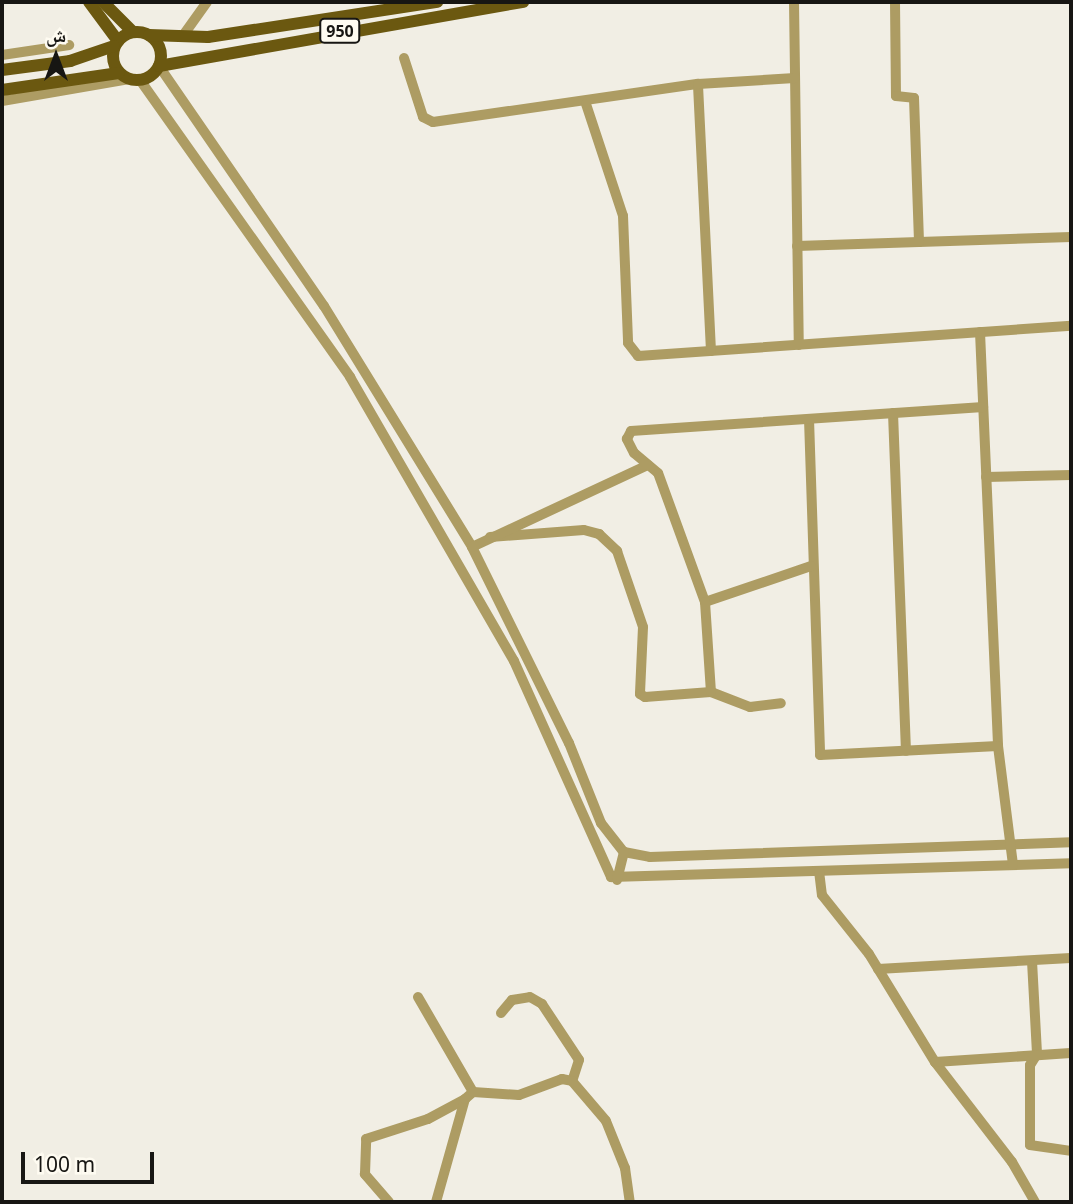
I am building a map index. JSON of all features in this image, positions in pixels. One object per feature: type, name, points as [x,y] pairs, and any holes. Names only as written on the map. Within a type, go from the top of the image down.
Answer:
[{"type":"main road","points":[[89,2],[116,43],[112,57],[129,77]]},
{"type":"main road","points":[[2,90],[129,77],[159,66],[160,49],[149,35],[132,32],[103,2]]},
{"type":"main road","name":"950","points":[[149,35],[181,37],[437,2]]},
{"type":"main road","name":"950","points":[[159,66],[521,2]]},
{"type":"main road","points":[[2,69],[70,61],[116,43],[132,32]]},
{"type":"street","points":[[181,37],[206,2]]},
{"type":"street","points":[[794,2],[799,345]]},
{"type":"street","points":[[895,2],[896,96],[914,98],[919,242]]},
{"type":"street","points":[[2,55],[69,46]]},
{"type":"street","points":[[404,58],[423,117],[432,122],[586,104],[698,84],[795,78]]},
{"type":"street","points":[[159,66],[324,306],[472,547],[569,743],[601,823],[624,852],[650,857],[1071,842]]},
{"type":"street","points":[[2,101],[129,77],[350,377],[514,660],[603,864],[617,880]]},
{"type":"street","points":[[698,84],[711,351]]},
{"type":"street","points":[[586,104],[623,216],[629,348],[638,356],[1071,326]]},
{"type":"street","points":[[797,246],[1071,237]]},
{"type":"street","points":[[980,332],[998,746],[1013,865]]},
{"type":"street","points":[[711,692],[705,602],[658,473],[631,446],[631,431],[983,407]]},
{"type":"street","points":[[893,413],[906,751]]},
{"type":"street","points":[[809,419],[811,566],[820,755],[998,746]]},
{"type":"street","points":[[472,547],[649,465]]},
{"type":"street","points":[[986,477],[1071,475]]},
{"type":"street","points":[[490,537],[584,530],[599,534],[617,551],[643,627],[640,694],[665,698],[711,692],[750,707],[781,703]]},
{"type":"street","points":[[461,569],[477,561]]},
{"type":"street","points":[[705,602],[811,566]]},
{"type":"street","points":[[920,847],[920,866]]},
{"type":"street","points":[[617,880],[624,852]]},
{"type":"street","points":[[761,853],[762,873]]},
{"type":"street","points":[[617,880],[920,866],[1071,863]]},
{"type":"street","points":[[819,871],[822,894],[878,969],[935,1062],[1012,1162],[1035,1202]]},
{"type":"street","points":[[878,969],[1071,958]]},
{"type":"street","points":[[1032,961],[1037,1054],[1030,1065],[1030,1145],[1071,1151]]},
{"type":"street","points":[[418,997],[469,1095],[436,1202]]},
{"type":"street","points":[[501,1013],[512,1000],[530,997],[542,1004],[573,1045],[579,1060],[572,1081]]},
{"type":"street","points":[[935,1062],[1071,1053]]},
{"type":"street","points":[[389,1202],[365,1174],[366,1139],[428,1119],[469,1095],[519,1095],[562,1079],[572,1081],[606,1121],[625,1168],[630,1202]]}]
